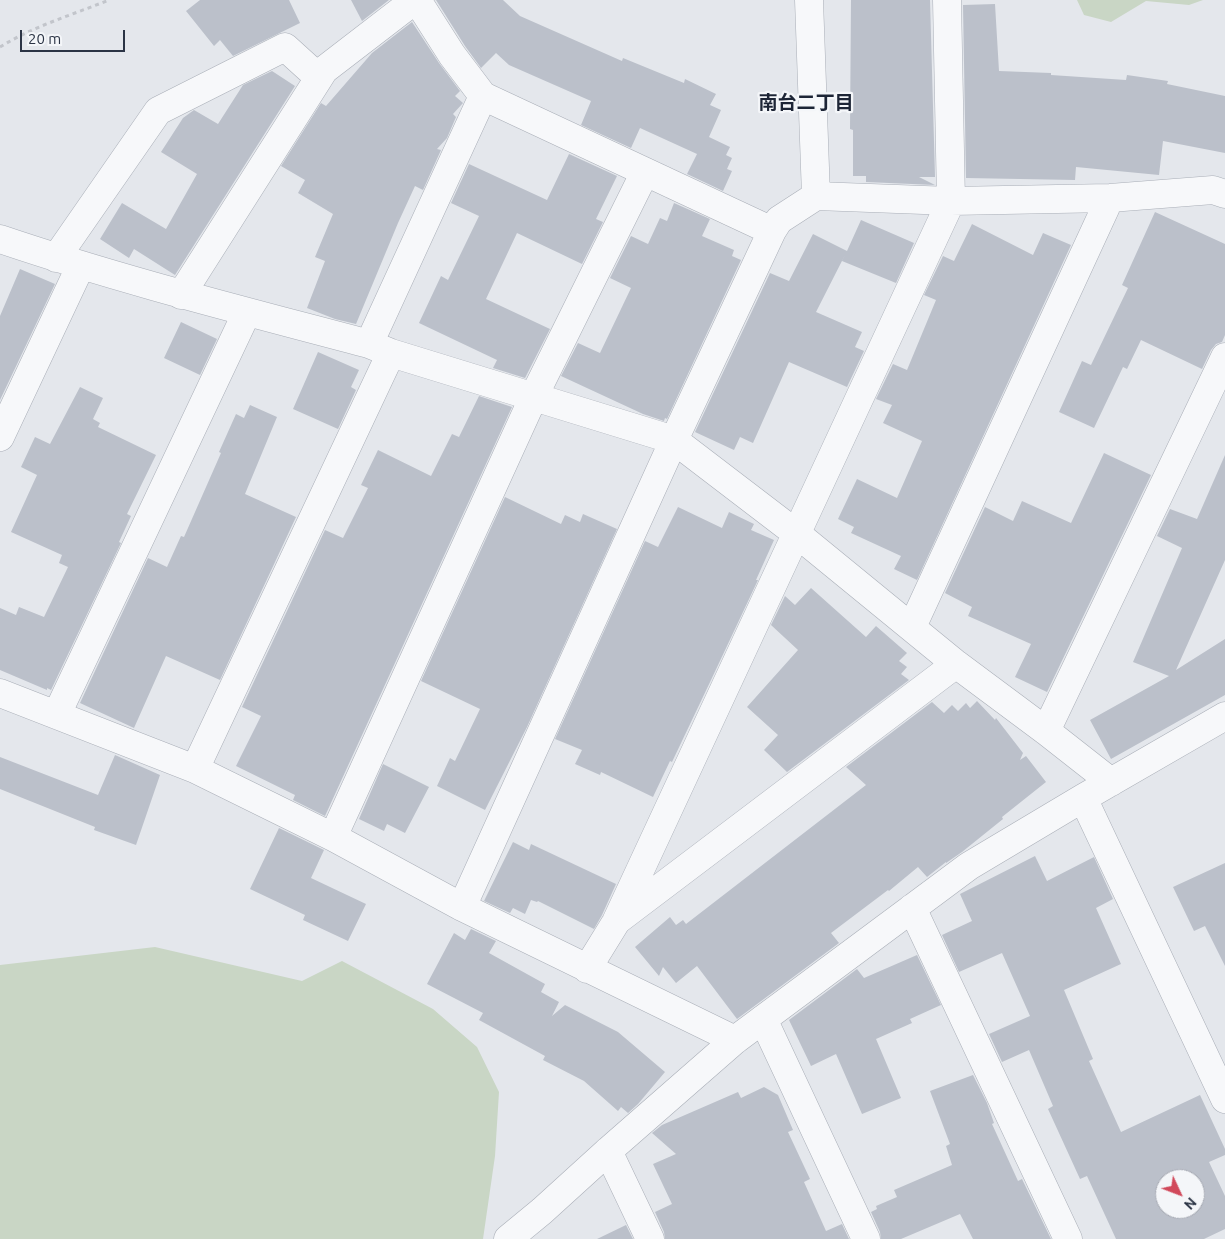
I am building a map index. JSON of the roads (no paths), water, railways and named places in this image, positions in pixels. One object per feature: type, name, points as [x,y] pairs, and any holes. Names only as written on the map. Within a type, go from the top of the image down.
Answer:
[{"type":"street","points":[[181,295],[318,77],[324,70],[416,0],[452,55],[483,96],[772,231]]},
{"type":"street","points":[[809,0],[816,196]]},
{"type":"street","points":[[588,969],[616,922],[951,201],[947,0]]},
{"type":"street","points":[[0,437],[69,262],[158,111],[284,47],[318,77]]},
{"type":"street","points":[[195,769],[380,348],[483,96]]},
{"type":"street","points":[[333,838],[534,396],[645,172]]},
{"type":"street","points":[[462,907],[674,440],[772,231],[779,220],[816,196],[951,201],[1110,198],[1213,190],[1225,194]]},
{"type":"street","points":[[912,627],[1110,198]]},
{"type":"street","points":[[0,239],[69,262],[181,295],[380,348],[674,440],[797,534],[956,664],[1111,782]]},
{"type":"street","points":[[57,714],[247,312]]},
{"type":"street","points":[[1046,731],[1225,357]]},
{"type":"street","points":[[616,922],[956,664]]},
{"type":"street","points":[[0,692],[195,769],[333,838],[462,907],[735,1040]]},
{"type":"street","points":[[508,1239],[735,1040],[969,866],[1225,716]]},
{"type":"street","points":[[1083,798],[1225,1099]]},
{"type":"street","points":[[912,908],[1068,1239]]},
{"type":"street","points":[[762,1019],[866,1239]]},
{"type":"street","points":[[608,1151],[650,1239]]},
{"type":"district","name":"南台二丁目","points":[[806,103]]}]
